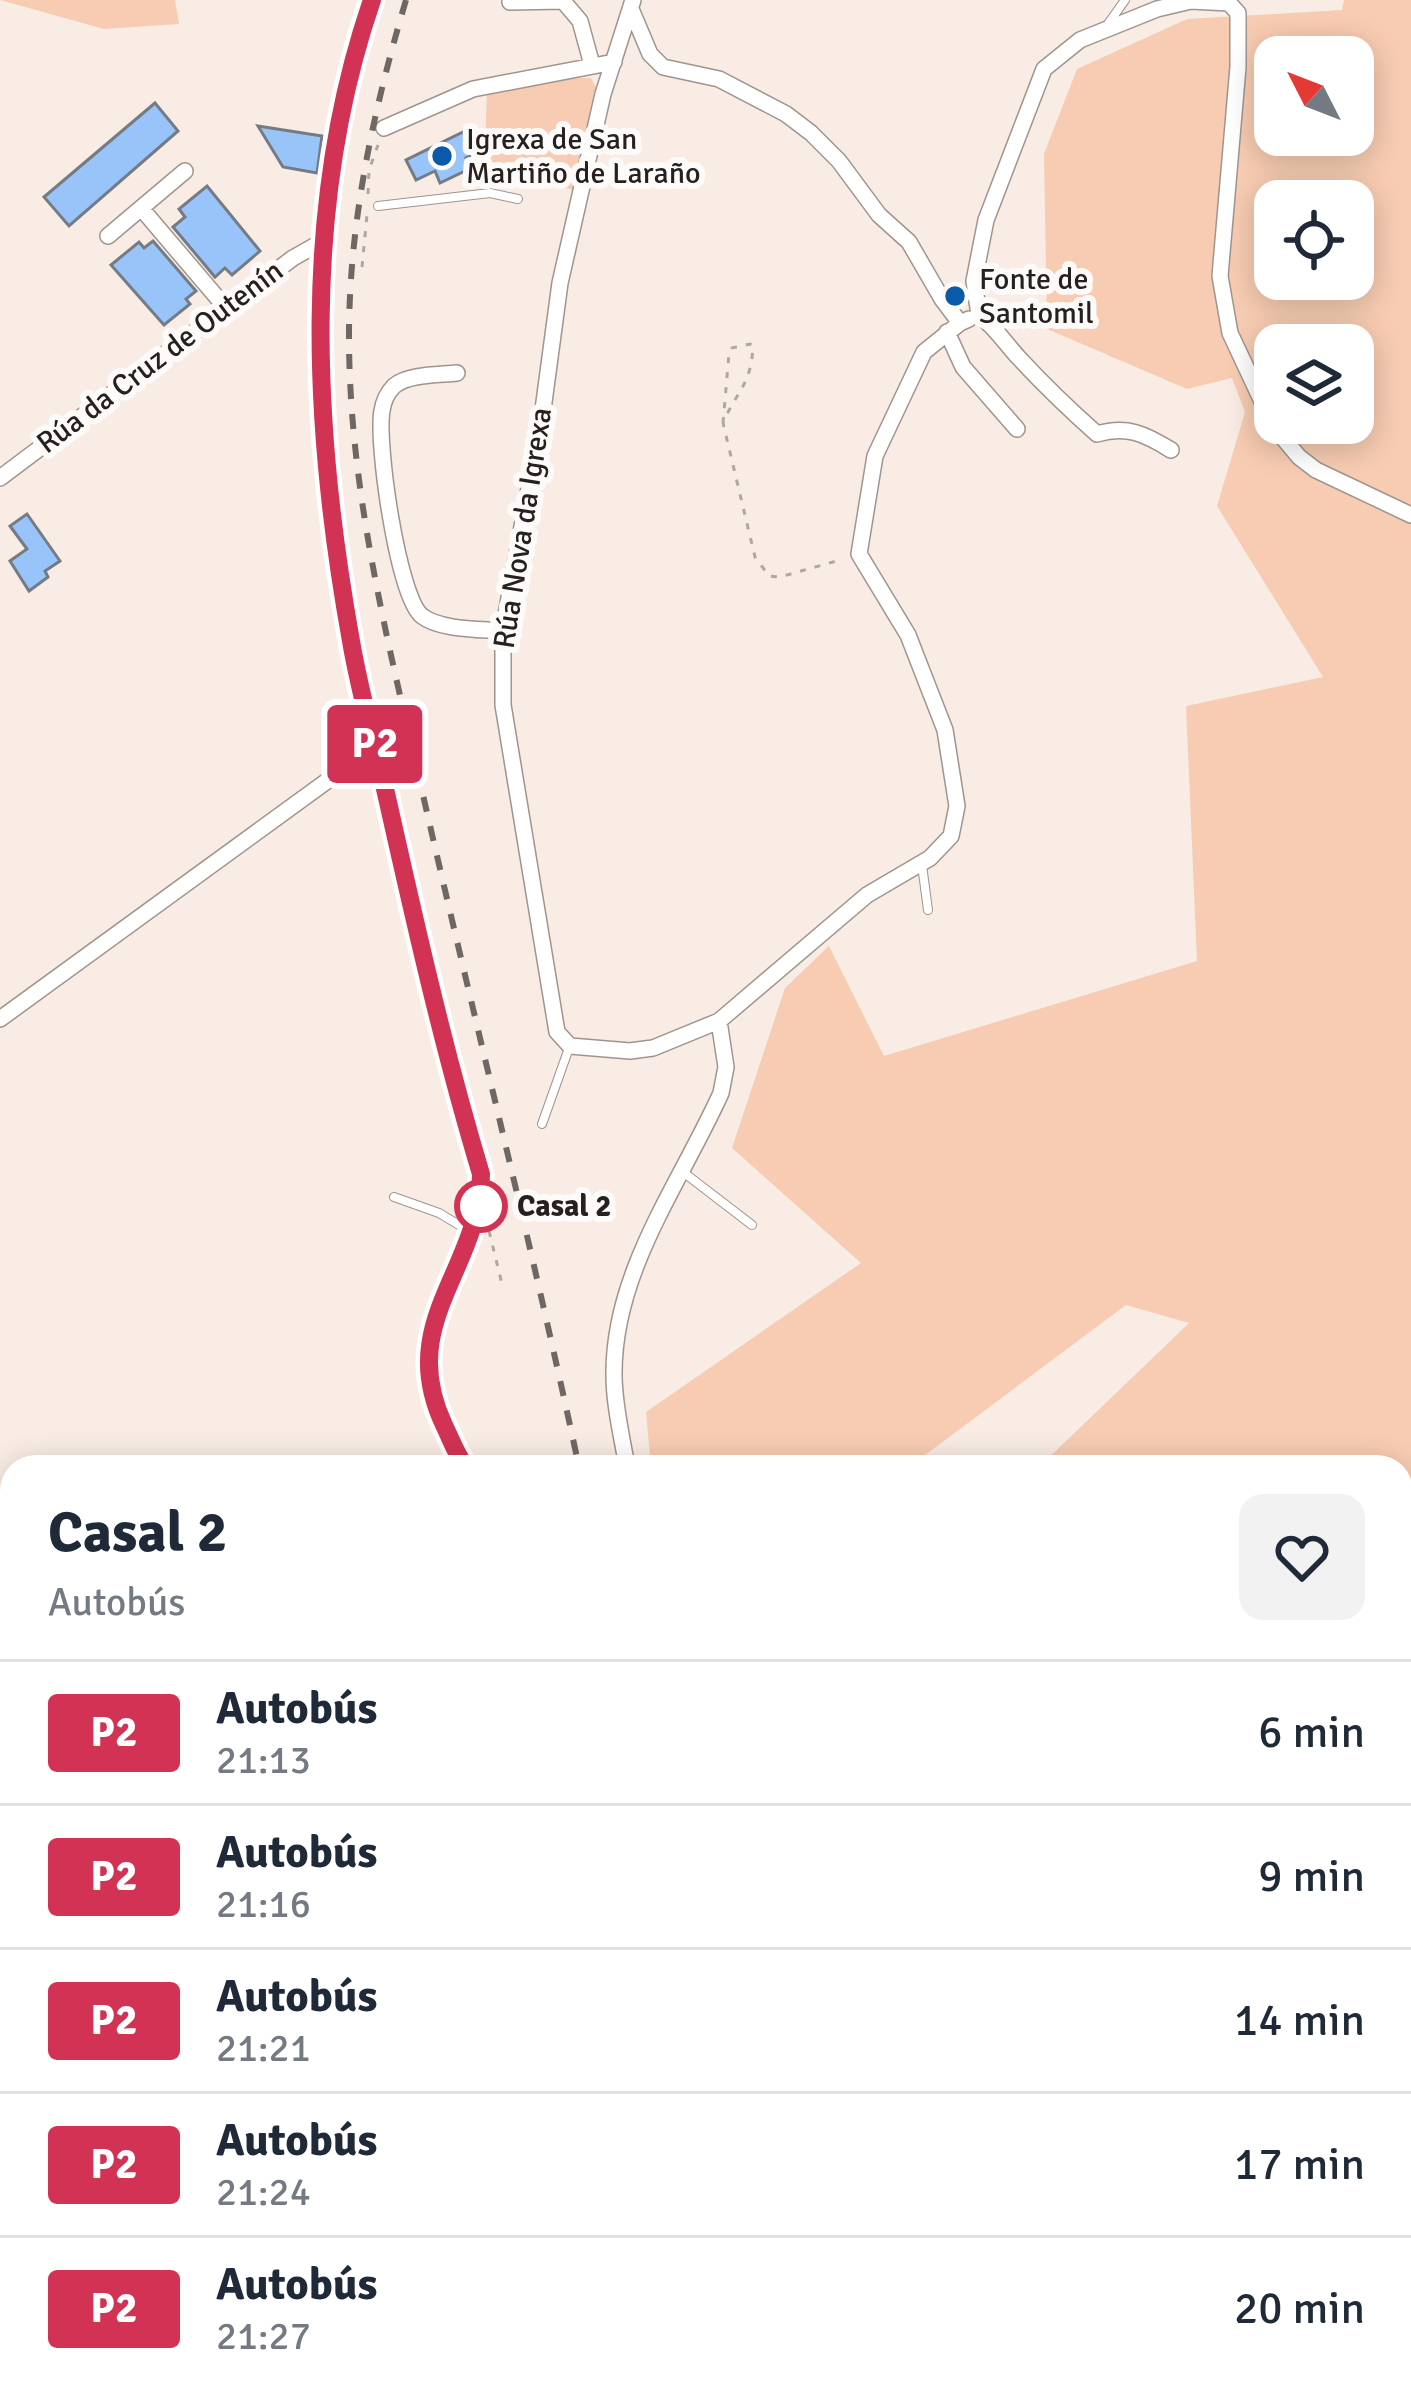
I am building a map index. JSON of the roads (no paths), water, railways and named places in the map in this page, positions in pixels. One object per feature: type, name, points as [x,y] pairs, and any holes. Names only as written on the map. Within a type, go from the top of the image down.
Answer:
[{"type":"street","points":[[372,0],[340,125],[323,241],[320,336],[325,446],[351,642],[427,977],[481,1174],[481,1206],[433,1323],[428,1384],[461,1455]]},
{"type":"street","points":[[510,2],[563,1],[580,22],[592,65]]},
{"type":"street","points":[[1171,450],[1142,433],[1116,428],[1097,434],[1050,392],[1001,332],[980,315],[974,281],[986,220],[1034,86],[1059,54],[1104,30],[1191,1],[1235,6],[1238,67],[1220,276],[1230,333],[1274,428],[1299,457],[1316,470],[1411,515]]},
{"type":"street","points":[[632,5],[650,55],[663,67],[719,79],[786,114],[839,161],[879,215],[909,242],[954,327],[963,367],[1016,429]]},
{"type":"street","name":"Rúa Nova da Igrexa","points":[[570,1046],[557,1032],[503,704],[503,632],[542,418],[560,283],[632,5]]},
{"type":"street","points":[[384,128],[473,89],[614,62]]},
{"type":"street","points":[[108,236],[184,171]]},
{"type":"street","points":[[141,208],[226,308]]},
{"type":"street","name":"Rúa da Cruz de Outenín","points":[[0,478],[293,258],[323,241]]},
{"type":"street","points":[[570,1046],[630,1052],[653,1048],[718,1021],[867,895],[921,864],[946,843],[955,828],[957,806],[945,730],[908,635],[859,554],[875,456],[923,352],[954,327],[980,315]]},
{"type":"street","points":[[457,373],[401,382],[383,406],[384,457],[402,579],[414,607],[430,620],[503,632]]},
{"type":"street","points":[[0,1019],[338,773],[377,755]]},
{"type":"street","points":[[625,1455],[614,1377],[617,1337],[634,1266],[721,1093],[726,1067],[718,1021]]},
{"type":"lane","points":[[1104,30],[1126,0]]},
{"type":"lane","points":[[378,206],[490,193],[518,199]]},
{"type":"lane","points":[[921,864],[928,910]]},
{"type":"lane","points":[[542,1124],[570,1046]]},
{"type":"lane","points":[[683,1172],[752,1226]]},
{"type":"lane","points":[[394,1197],[470,1232]]},
{"type":"railway","points":[[406,0],[374,122],[354,246],[349,330],[355,448],[372,564],[397,680],[576,1455]]},
{"type":"place","name":"Igrexa de San Martiño de Laraño","points":[[442,156]]},
{"type":"place","name":"Fonte de Santomil","points":[[955,296]]},
{"type":"place","name":"Casal 2","points":[[481,1206]]}]
